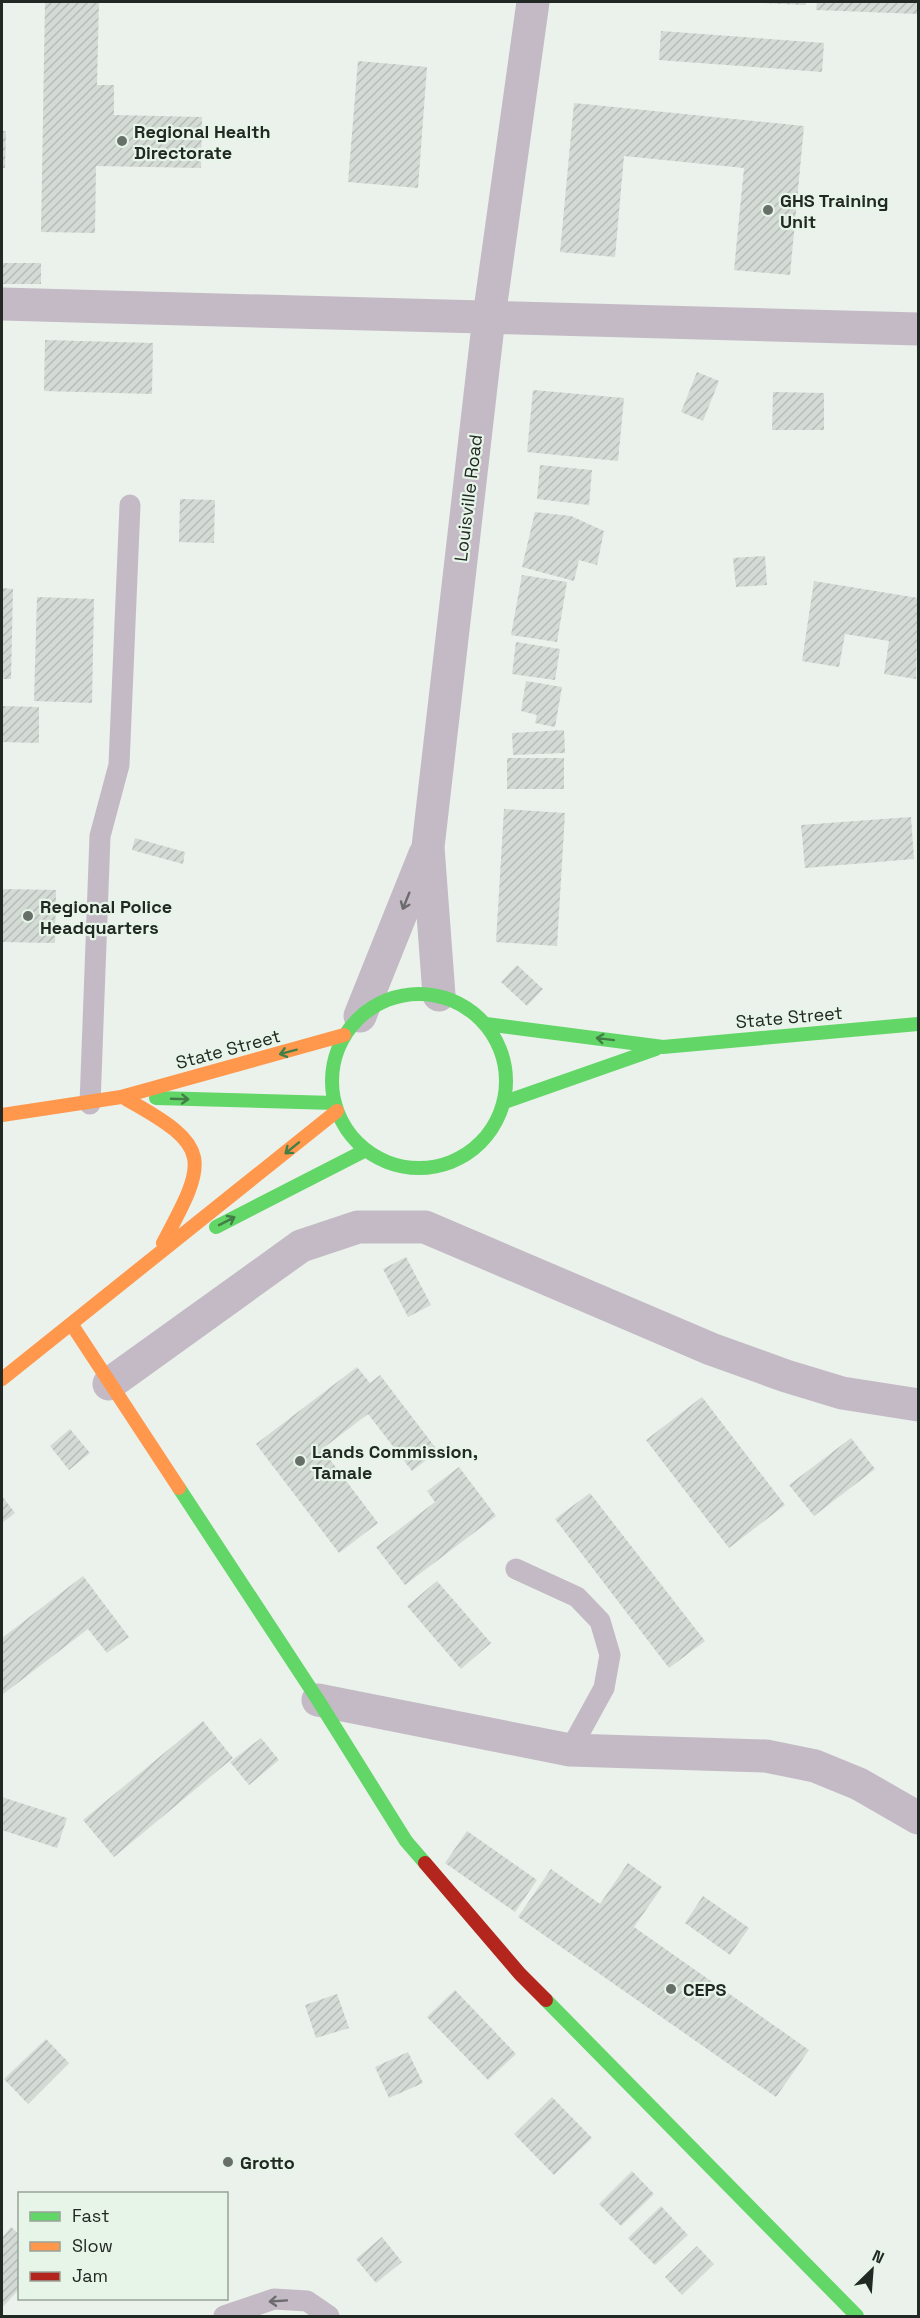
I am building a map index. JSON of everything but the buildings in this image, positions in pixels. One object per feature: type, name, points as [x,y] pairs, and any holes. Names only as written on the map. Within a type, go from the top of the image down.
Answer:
[{"type":"street","name":"Louisville Road","points":[[439,995],[428,847],[489,317],[533,2]]},
{"type":"street","points":[[2,304],[918,329]]},
{"type":"street","points":[[352,1026],[384,1001],[411,993],[439,995],[465,1006],[486,1024],[501,1048],[507,1075],[505,1102],[495,1125],[480,1144],[460,1159],[437,1167],[412,1168],[388,1162],[366,1150],[349,1132],[336,1107],[332,1080],[335,1057],[352,1026],[428,847]]},
{"type":"street","name":"State Street","points":[[486,1024],[663,1047],[918,1024]]},
{"type":"street","name":"State Street","points":[[2,1115],[90,1104],[121,1097],[352,1026]]},
{"type":"street","name":"State Street","points":[[505,1102],[663,1047]]},
{"type":"street","points":[[121,1097],[161,1118],[188,1138],[197,1159],[193,1188],[156,1257]]},
{"type":"street","name":"State Street","points":[[121,1097],[336,1107]]},
{"type":"street","points":[[2,1378],[156,1257],[336,1107]]},
{"type":"street","points":[[156,1257],[366,1150]]},
{"type":"street","points":[[109,1384],[301,1246],[358,1227],[425,1227],[711,1349],[842,1393],[918,1405]]},
{"type":"street","points":[[72,1325],[318,1700],[406,1841],[520,1974],[857,2316]]},
{"type":"street","points":[[318,1700],[570,1750],[766,1756],[815,1766],[859,1784],[918,1818]]},
{"type":"lane","points":[[90,1104],[100,836],[119,765],[130,505]]},
{"type":"lane","points":[[516,1569],[577,1597],[600,1621],[610,1655],[604,1688],[570,1750]]},
{"type":"lane","points":[[224,2316],[274,2299],[307,2301],[329,2316]]},
{"type":"traffic: fast","points":[[419,994],[452,1000],[481,1019],[500,1048],[506,1081],[500,1114],[481,1143],[452,1162],[419,1168],[386,1162],[357,1143],[338,1114],[332,1081],[338,1048],[357,1019],[386,1000],[419,994]]},
{"type":"traffic: fast","points":[[486,1024],[663,1047],[918,1024]]},
{"type":"traffic: fast","points":[[505,1102],[656,1049]]},
{"type":"traffic: fast","points":[[156,1098],[335,1103]]},
{"type":"traffic: fast","points":[[216,1227],[366,1150]]},
{"type":"traffic: fast","points":[[179,1488],[318,1700],[406,1841],[425,1863]]},
{"type":"traffic: fast","points":[[546,2000],[857,2316]]},
{"type":"traffic: slow","points":[[2,1115],[121,1097],[344,1035]]},
{"type":"traffic: slow","points":[[126,1099],[175,1130],[188,1144],[194,1158],[194,1173],[188,1192],[163,1243]]},
{"type":"traffic: slow","points":[[2,1379],[337,1111]]},
{"type":"traffic: slow","points":[[72,1325],[179,1488]]},
{"type":"traffic: jam","points":[[425,1863],[520,1974],[546,2000]]},
{"type":"place","name":"Regional Health Directorate","points":[[122,141]]},
{"type":"place","name":"GHS Training Unit","points":[[768,210]]},
{"type":"place","name":"Regional Police Headquarters","points":[[28,916]]},
{"type":"place","name":"Lands Commission, Tamale","points":[[300,1461]]},
{"type":"place","name":"CEPS","points":[[671,1989]]},
{"type":"place","name":"Grotto","points":[[228,2162]]}]
